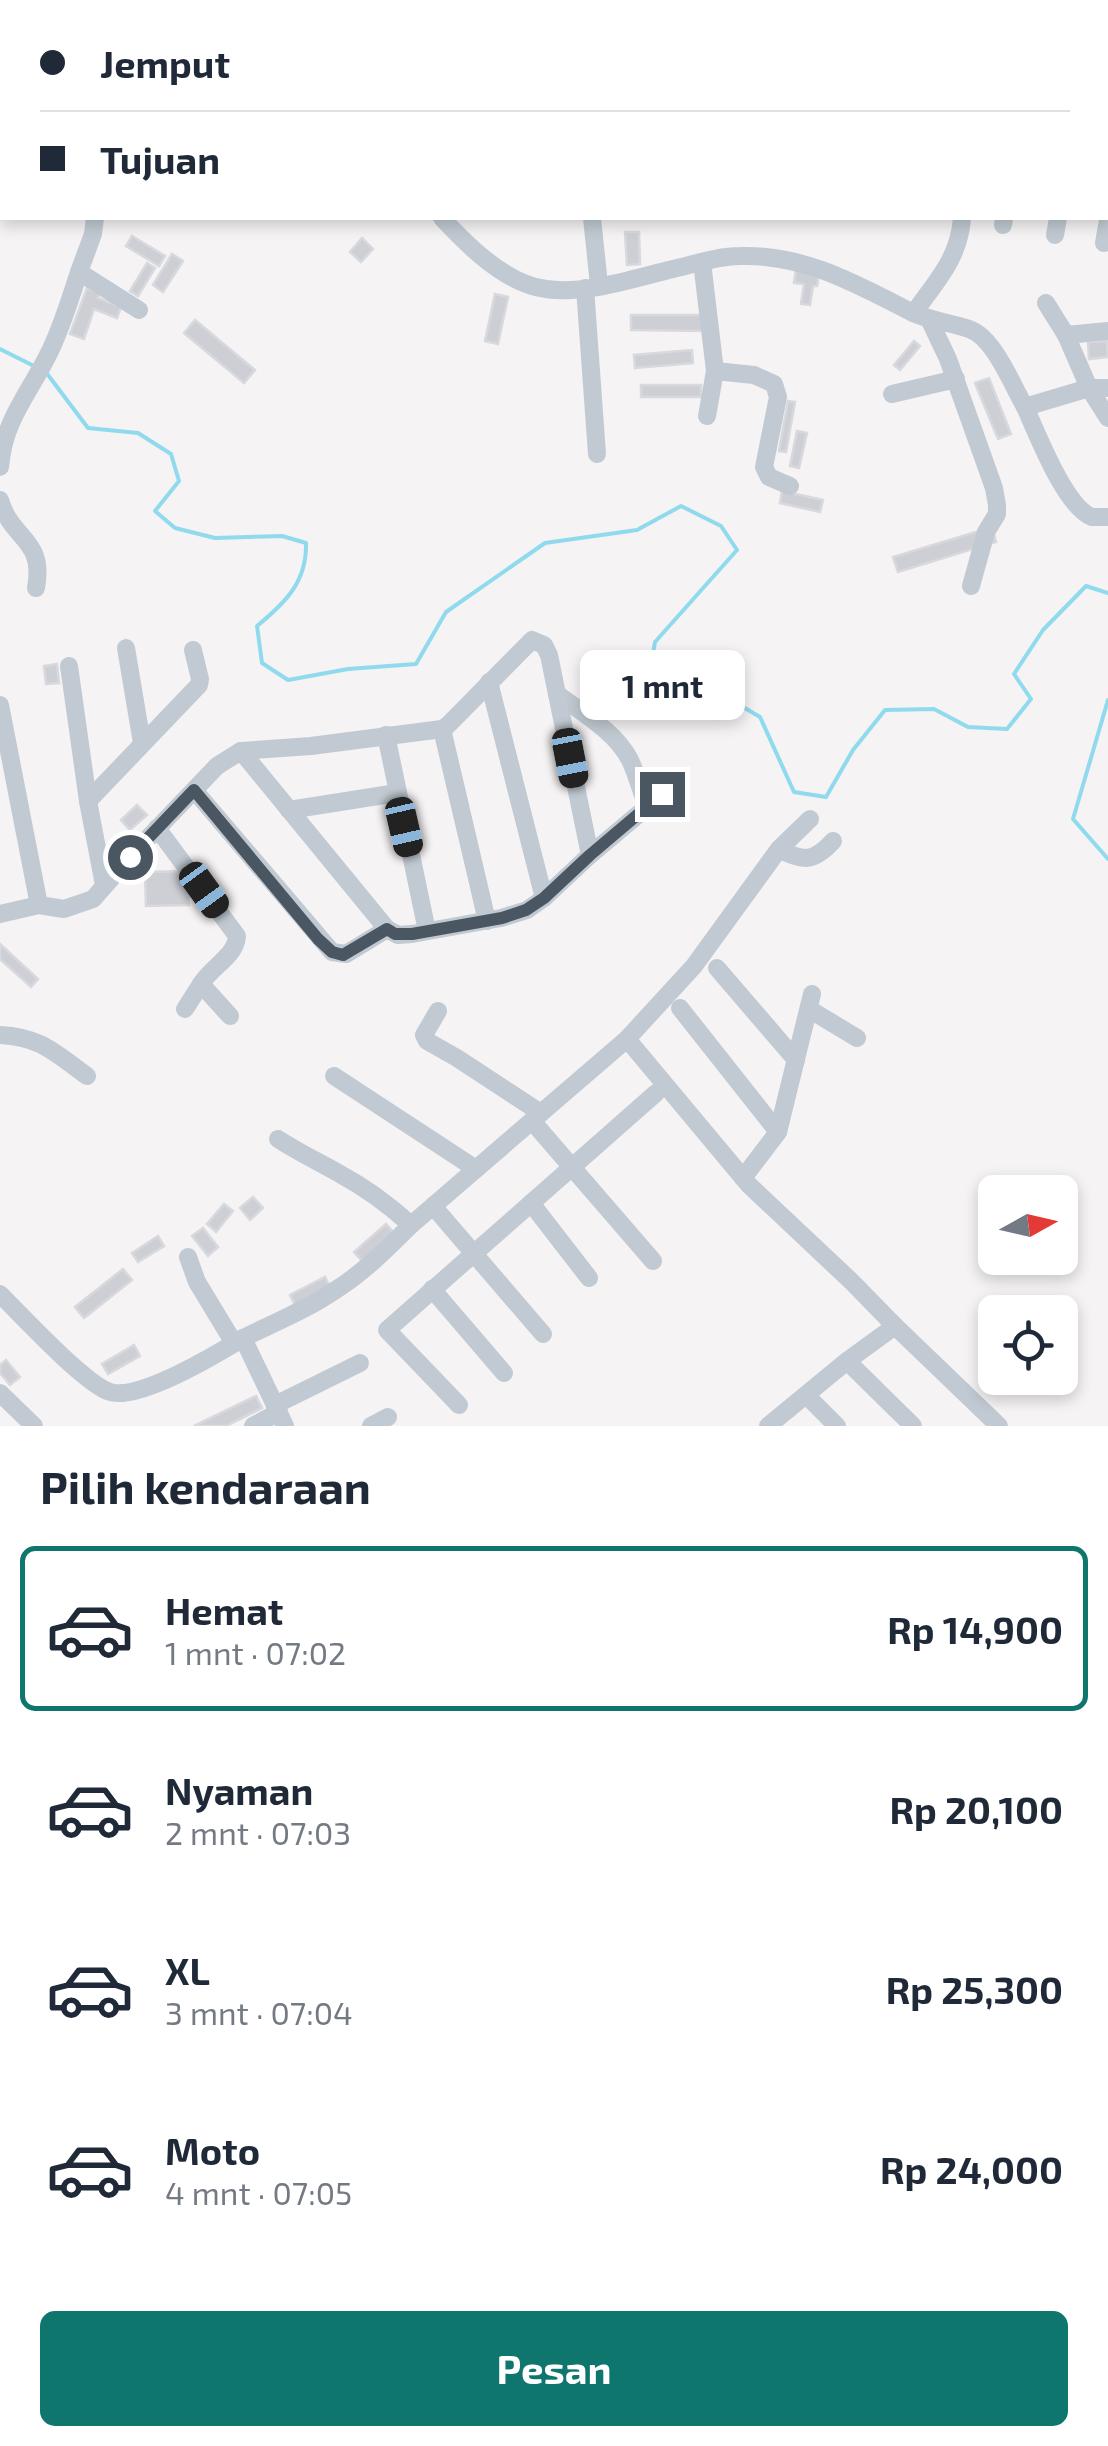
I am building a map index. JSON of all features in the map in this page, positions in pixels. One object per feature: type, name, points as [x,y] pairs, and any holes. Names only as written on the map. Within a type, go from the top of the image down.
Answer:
[{"type":"street","points":[[0,467],[10,421],[51,350],[96,220]]},
{"type":"street","points":[[444,220],[474,249],[516,280],[542,289],[592,287],[742,256],[806,263],[921,316],[973,329],[996,354],[1026,407],[1062,487],[1092,517],[1108,517]]},
{"type":"street","points":[[592,220],[597,454]]},
{"type":"street","points":[[921,316],[952,260],[962,220]]},
{"type":"street","points":[[1104,243],[1108,220]]},
{"type":"street","points":[[702,262],[715,371],[707,416]]},
{"type":"street","points":[[80,272],[139,310]]},
{"type":"street","points":[[1046,303],[1098,388],[1108,418]]},
{"type":"street","points":[[921,316],[956,379],[994,488],[996,514],[986,532],[971,586]]},
{"type":"street","points":[[1066,335],[1108,331]]},
{"type":"street","points":[[715,371],[754,375],[774,384],[778,396],[764,467],[769,477],[790,486]]},
{"type":"street","points":[[892,394],[956,379]]},
{"type":"street","points":[[1026,407],[1098,388]]},
{"type":"street","points":[[0,500],[8,520],[37,558],[36,588]]},
{"type":"street","points":[[0,914],[39,904],[64,908],[94,898],[224,760],[241,751],[298,748],[442,729],[528,642],[536,640],[547,648],[590,855]]},
{"type":"street","points":[[126,648],[142,743]]},
{"type":"street","points":[[88,801],[198,685],[193,650]]},
{"type":"street","points":[[68,666],[104,885]]},
{"type":"street","points":[[490,682],[544,898]]},
{"type":"street","points":[[557,694],[624,751],[647,806]]},
{"type":"street","points":[[0,706],[8,796],[39,904]]},
{"type":"street","points":[[442,729],[487,921]]},
{"type":"street","points":[[386,735],[428,931]]},
{"type":"street","points":[[241,751],[387,929],[402,935],[514,915],[544,898],[678,780]]},
{"type":"street","points":[[194,790],[332,952],[346,954],[387,929]]},
{"type":"street","points":[[289,810],[397,793]]},
{"type":"street","points":[[2,1301],[92,1382],[113,1393],[132,1393],[335,1291],[627,1039],[694,966],[778,849],[810,819]]},
{"type":"street","points":[[157,828],[238,938],[234,950],[206,976],[185,1010]]},
{"type":"street","points":[[778,849],[804,859],[822,852],[833,841]]},
{"type":"street","points":[[717,968],[796,1060]]},
{"type":"street","points":[[201,984],[230,1016]]},
{"type":"street","points":[[743,1178],[778,1132],[810,1001],[857,1038]]},
{"type":"street","points":[[680,1008],[778,1132]]},
{"type":"street","points":[[438,1011],[424,1035],[427,1041],[537,1117],[572,1166],[654,1261]]},
{"type":"street","points":[[0,1035],[38,1041],[87,1076]]},
{"type":"street","points":[[627,1039],[743,1178],[999,1426]]},
{"type":"street","points":[[334,1076],[476,1169]]},
{"type":"street","points":[[459,1406],[387,1330],[656,1093]]},
{"type":"street","points":[[278,1139],[364,1188],[411,1225]]},
{"type":"street","points":[[530,1203],[589,1278]]},
{"type":"street","points":[[434,1206],[543,1334]]},
{"type":"street","points":[[188,1257],[194,1276],[239,1340],[280,1415]]},
{"type":"street","points":[[432,1289],[504,1373]]},
{"type":"street","points":[[768,1426],[895,1326]]},
{"type":"street","points":[[847,1361],[913,1426]]},
{"type":"street","points":[[253,1426],[280,1415],[360,1363]]},
{"type":"street","points":[[0,1393],[34,1426]]},
{"type":"street","points":[[806,1395],[837,1426]]},
{"type":"building","points":[[625,232],[639,232],[640,264],[627,265]]},
{"type":"building","points":[[132,236],[165,256],[159,266],[126,246]]},
{"type":"building","points":[[362,238],[373,249],[361,262],[350,252]]},
{"type":"building","points":[[172,254],[183,261],[163,292],[153,285]]},
{"type":"building","points":[[147,263],[155,268],[138,296],[130,291]]},
{"type":"building","points":[[796,270],[819,274],[810,305],[801,304],[804,284],[794,283]]},
{"type":"building","points":[[87,288],[99,293],[98,298],[121,307],[117,318],[94,309],[84,339],[70,334]]},
{"type":"building","points":[[495,294],[508,297],[498,344],[485,341]]},
{"type":"building","points":[[631,315],[707,315],[707,331],[631,330]]},
{"type":"building","points":[[195,320],[255,370],[244,383],[184,333]]},
{"type":"building","points":[[914,341],[920,346],[900,370],[894,365]]},
{"type":"building","points":[[1107,341],[1108,357],[1089,359],[1088,342]]},
{"type":"building","points":[[692,350],[693,363],[635,368],[634,355]]},
{"type":"building","points":[[989,378],[1011,434],[998,439],[975,383]]},
{"type":"building","points":[[641,385],[701,385],[701,397],[641,397]]},
{"type":"building","points":[[788,401],[795,402],[786,452],[779,451]]},
{"type":"building","points":[[797,431],[807,433],[799,468],[790,466]]},
{"type":"building","points":[[782,491],[823,500],[820,512],[780,503]]},
{"type":"building","points":[[992,527],[996,542],[898,572],[893,557]]},
{"type":"building","points":[[57,664],[59,683],[46,684],[44,666]]},
{"type":"building","points":[[137,805],[147,815],[130,830],[121,820]]},
{"type":"building","points":[[188,871],[189,905],[146,906],[145,872]]},
{"type":"building","points":[[0,944],[38,979],[31,987],[0,959]]},
{"type":"building","points":[[253,1197],[263,1208],[250,1220],[240,1208]]},
{"type":"building","points":[[224,1204],[233,1211],[216,1232],[207,1224]]},
{"type":"building","points":[[386,1224],[395,1234],[363,1262],[354,1252]]},
{"type":"building","points":[[203,1228],[218,1247],[208,1256],[192,1236]]},
{"type":"building","points":[[158,1236],[164,1246],[138,1262],[132,1253]]},
{"type":"building","points":[[123,1269],[132,1280],[84,1318],[75,1307]]},
{"type":"building","points":[[325,1277],[330,1287],[295,1305],[290,1295]]},
{"type":"building","points":[[134,1345],[140,1356],[108,1374],[102,1364]]},
{"type":"building","points":[[6,1360],[20,1377],[10,1385],[0,1373],[0,1365]]},
{"type":"building","points":[[256,1396],[262,1408],[226,1426],[194,1426]]},
{"type":"waterway","points":[[0,349],[36,367]]},
{"type":"waterway","points":[[45,371],[88,428],[138,433],[171,454],[179,481],[155,511],[175,528],[215,538],[282,536],[306,543],[298,580],[277,609],[257,626],[262,663],[288,680],[348,669],[416,664],[446,612],[545,543],[637,530],[681,506],[721,526],[737,550],[655,642],[651,665],[716,691],[760,717],[794,792],[826,797],[853,750],[885,710],[934,709],[968,727],[1007,729],[1031,699],[1014,674],[1043,630],[1086,586],[1108,593]]},
{"type":"waterway","points":[[1108,700],[1073,819],[1108,859]]},
{"type":"route","points":[[130,857],[194,790],[318,939],[332,952],[343,955],[387,929],[395,934],[412,934],[526,910],[662,794]]}]
